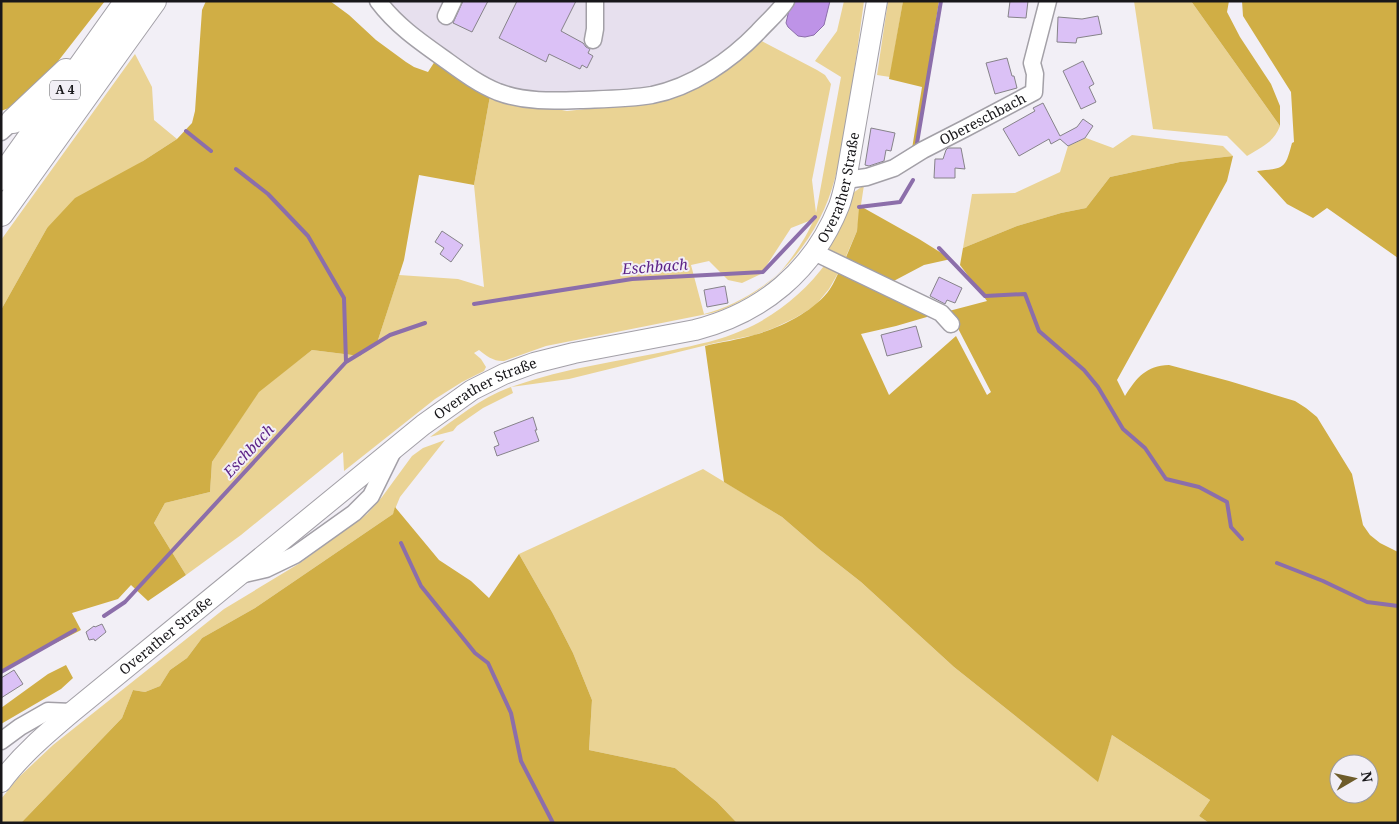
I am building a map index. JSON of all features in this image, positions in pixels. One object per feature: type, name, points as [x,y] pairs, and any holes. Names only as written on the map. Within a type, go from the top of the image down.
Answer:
[{"type":"highway","name":"A 4","points":[[1,178],[127,1]]},
{"type":"highway","name":"A 4","points":[[1,214],[154,1]]},
{"type":"highway","points":[[7,126],[104,35]]},
{"type":"main road","name":"Overather Straße","points":[[1,782],[10,769],[36,742],[72,712],[423,425],[472,390],[516,369],[534,363],[574,353],[695,330],[729,320],[762,302],[792,278],[814,252],[827,231],[839,205],[846,180],[877,1]]},
{"type":"street","points":[[378,1],[397,23],[474,80],[497,92],[511,96],[526,100],[550,101],[654,95],[685,85],[716,66],[745,44],[786,1]]},
{"type":"street","points":[[593,40],[595,1]]},
{"type":"street","name":"Obereschbach","points":[[846,180],[868,177],[894,168],[923,150],[1034,92],[1035,74],[1032,63],[1048,1]]},
{"type":"street","points":[[814,252],[941,313],[951,324]]},
{"type":"street","points":[[1,741],[20,727],[48,711],[72,712]]},
{"type":"shaded area","points":[[1,1],[105,1],[27,101],[1,111]]},
{"type":"shaded area","points":[[206,1],[330,1],[349,15],[376,40],[414,67],[428,72],[437,58],[490,96],[474,185],[419,175],[404,260],[377,343],[360,356],[312,350],[259,392],[212,462],[210,492],[165,503],[154,523],[186,575],[148,601],[131,585],[118,599],[72,613],[81,630],[1,671],[1,310],[47,228],[75,198],[143,161],[177,139],[192,123],[195,111],[202,10]]},
{"type":"shaded area","points":[[374,1],[782,1],[756,37],[653,100],[567,109],[491,93]]},
{"type":"shaded area","points":[[791,1],[830,1],[824,25],[814,35],[798,36],[788,27],[786,23]]},
{"type":"shaded area","points":[[844,1],[864,1],[837,170],[828,201],[805,243],[782,270],[800,246],[814,219],[791,228],[761,274],[742,283],[728,280],[709,261],[691,265],[704,314],[745,297],[764,285],[779,272],[774,278],[755,292],[734,304],[712,313],[546,346],[504,361],[497,361],[479,350],[474,353],[486,367],[484,371],[435,399],[344,471],[343,452],[241,535],[186,575],[154,523],[165,503],[210,492],[212,462],[259,391],[312,350],[360,356],[377,343],[399,275],[458,279],[484,287],[474,185],[490,96],[567,111],[652,102],[756,38],[817,70],[825,75],[831,84],[812,180],[816,213],[841,77],[815,61],[837,31]]},
{"type":"shaded area","points":[[888,1],[903,1],[890,77],[877,75]]},
{"type":"shaded area","points":[[903,1],[939,1],[915,153],[911,155],[922,87],[889,79]]},
{"type":"shaded area","points":[[1134,1],[1191,1],[1280,126],[1271,140],[1247,156],[1227,136],[1153,129]]},
{"type":"shaded area","points":[[1191,1],[1229,1],[1227,12],[1240,37],[1271,84],[1280,106],[1280,126]]},
{"type":"shaded area","points":[[1242,1],[1398,1],[1398,258],[1327,208],[1313,218],[1287,204],[1257,171],[1278,168],[1285,163],[1294,142],[1291,92],[1243,16]]},
{"type":"shaded area","points":[[135,54],[152,87],[154,120],[177,139],[47,228],[1,310],[1,240]]},
{"type":"shaded area","points":[[1132,135],[1223,146],[1233,156],[1180,162],[1110,177],[1086,208],[1017,226],[963,248],[972,194],[1015,193],[1060,172],[1068,146],[1086,138],[1113,148]]},
{"type":"shaded area","points":[[1233,156],[1227,181],[1117,380],[1125,396],[1138,378],[1148,370],[1169,365],[1295,401],[1317,417],[1352,474],[1363,525],[1370,535],[1380,543],[1398,552],[1398,823],[1209,823],[1199,816],[1210,800],[1112,735],[1098,782],[954,667],[861,582],[782,517],[724,482],[705,346],[764,332],[796,318],[823,297],[831,287],[841,268],[937,314],[861,334],[889,395],[956,336],[987,395],[991,392],[949,311],[987,301],[960,265],[963,248],[1017,226],[1086,208],[1110,177],[1180,162]]},
{"type":"shaded area","points":[[864,185],[857,231],[843,263],[825,251],[853,193]]},
{"type":"shaded area","points":[[862,207],[951,259],[924,265],[888,284],[844,262],[857,231],[859,208]]},
{"type":"shaded area","points":[[827,262],[841,268],[829,289],[815,306],[795,318],[755,335],[569,379],[512,387],[573,370],[673,350],[726,337],[767,318],[790,302],[810,283]]},
{"type":"shaded area","points":[[511,387],[513,393],[483,408],[457,426],[453,431],[430,437],[481,402]]},
{"type":"shaded area","points":[[445,440],[400,497],[393,514],[255,608],[202,638],[187,658],[170,670],[160,686],[145,692],[133,690],[122,718],[21,823],[1,823],[1,799],[18,778],[53,745],[224,609],[300,563],[367,514],[412,456],[423,448]]},
{"type":"shaded area","points":[[703,469],[782,517],[861,582],[954,667],[1097,781],[1112,735],[1210,800],[1199,816],[1209,823],[737,823],[717,802],[675,768],[589,750],[592,700],[573,653],[519,554]]},
{"type":"shaded area","points":[[395,507],[439,560],[471,581],[489,598],[519,554],[573,653],[592,700],[589,750],[675,768],[717,802],[737,823],[21,823],[122,718],[133,690],[145,692],[160,686],[170,670],[187,658],[202,638],[255,608],[393,514]]},
{"type":"shaded area","points":[[66,665],[73,678],[61,689],[1,724],[1,708],[48,674]]},
{"type":"building","points":[[463,1],[488,1],[472,32],[453,23]]},
{"type":"building","points":[[517,1],[576,1],[561,31],[590,49],[588,53],[593,56],[587,68],[582,65],[580,69],[549,54],[546,62],[499,38]]},
{"type":"building","points":[[1010,1],[1028,1],[1026,18],[1008,17]]},
{"type":"building","points":[[1098,16],[1102,34],[1077,38],[1076,43],[1057,42],[1058,17],[1082,19]]},
{"type":"building","points":[[1007,58],[1017,88],[995,94],[986,63]]},
{"type":"building","points":[[1083,61],[1094,84],[1089,87],[1096,102],[1081,109],[1063,71]]},
{"type":"building","points":[[1043,103],[1060,136],[1077,127],[1083,119],[1093,126],[1085,138],[1068,146],[1060,139],[1051,144],[1049,139],[1019,156],[1003,129],[1035,111],[1033,108]]},
{"type":"building","points":[[871,128],[895,133],[891,151],[886,150],[884,161],[869,166],[865,165]]},
{"type":"building","points":[[948,148],[961,148],[965,169],[955,168],[955,178],[934,178],[935,159],[943,159]]},
{"type":"building","points":[[442,231],[463,245],[451,262],[440,254],[444,248],[435,242]]},
{"type":"building","points":[[939,277],[962,288],[955,303],[947,300],[945,304],[930,296]]},
{"type":"building","points":[[725,286],[728,303],[707,307],[704,290]]},
{"type":"building","points":[[916,326],[922,347],[887,356],[881,335]]},
{"type":"building","points":[[533,417],[539,441],[497,456],[494,447],[499,445],[494,432]]},
{"type":"building","points":[[102,624],[106,632],[95,641],[94,639],[89,640],[86,632],[94,626]]},
{"type":"building","points":[[14,670],[23,684],[1,698],[1,678]]},
{"type":"waterway","name":"Eschbach","points":[[917,143],[941,1]]},
{"type":"waterway","points":[[186,131],[211,151]]},
{"type":"waterway","points":[[236,169],[268,194],[308,236],[344,298],[346,362]]},
{"type":"waterway","name":"Eschbach","points":[[859,207],[900,202],[913,180]]},
{"type":"waterway","name":"Eschbach","points":[[474,304],[632,279],[763,272],[815,217]]},
{"type":"waterway","points":[[939,248],[985,296],[1025,294],[1039,331],[1084,370],[1098,387],[1123,429],[1145,448],[1166,479],[1199,487],[1227,502],[1231,527],[1242,539]]},
{"type":"waterway","name":"Eschbach","points":[[104,616],[125,602],[346,362],[390,335],[425,323]]},
{"type":"waterway","points":[[401,543],[421,586],[475,653],[488,663],[511,713],[521,761],[553,823]]},
{"type":"waterway","points":[[1277,563],[1323,581],[1367,602],[1398,606]]},
{"type":"waterway","name":"Eschbach","points":[[1,672],[75,630]]}]
